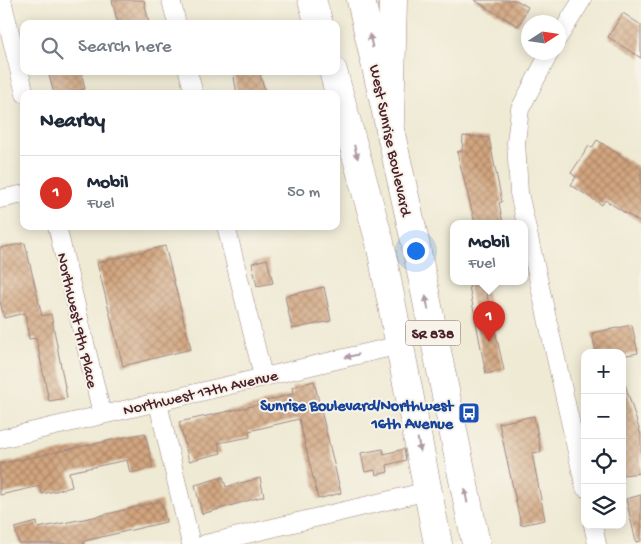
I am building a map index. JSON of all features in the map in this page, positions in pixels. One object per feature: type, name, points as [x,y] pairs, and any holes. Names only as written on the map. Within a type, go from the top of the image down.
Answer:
[{"type":"main road","points":[[312,0],[318,20]]},
{"type":"main road","name":"West Sunrise Boulevard","points":[[361,0],[390,123],[476,544]]},
{"type":"main road","points":[[390,123],[393,0]]},
{"type":"main road","name":"SR 838","points":[[334,75],[338,90]]},
{"type":"main road","name":"SR 838","points":[[340,97],[380,243],[438,544]]},
{"type":"street","points":[[2,0],[20,74]]},
{"type":"street","points":[[171,0],[176,20]]},
{"type":"street","points":[[566,25],[582,0]]},
{"type":"street","points":[[524,220],[518,193],[516,142],[520,109],[546,60]]},
{"type":"street","points":[[20,75],[24,90]]},
{"type":"street","points":[[189,75],[193,90]]},
{"type":"street","points":[[0,199],[20,195]]},
{"type":"street","name":"Northwest 9th Place","points":[[58,230],[102,414]]},
{"type":"street","points":[[227,230],[263,376]]},
{"type":"street","points":[[528,237],[584,484]]},
{"type":"street","name":"Northwest 17th Avenue","points":[[0,439],[400,345]]},
{"type":"street","points":[[158,403],[191,544]]},
{"type":"street","points":[[205,544],[428,491]]},
{"type":"street","points":[[594,529],[597,544]]},
{"type":"building","points":[[112,0],[144,0],[148,20],[117,20]]},
{"type":"building","points":[[474,0],[516,0],[528,7],[524,15],[521,15],[518,26]]},
{"type":"building","points":[[623,13],[641,25],[641,58],[608,37]]},
{"type":"building","points":[[49,75],[82,75],[85,89],[53,90]]},
{"type":"building","points":[[234,75],[260,75],[265,90],[236,90]]},
{"type":"building","points":[[463,136],[489,138],[502,202],[499,203],[502,220],[474,220],[457,152],[462,151]]},
{"type":"building","points":[[597,140],[641,169],[641,223],[605,200],[602,205],[571,185],[576,177],[571,173],[589,146],[592,148]]},
{"type":"building","points":[[25,243],[42,316],[51,314],[67,398],[49,401],[36,338],[29,339],[25,313],[4,318],[0,302],[0,248]]},
{"type":"building","points":[[165,246],[191,349],[123,366],[97,263]]},
{"type":"building","points":[[267,259],[273,283],[257,286],[252,263]]},
{"type":"building","points":[[485,285],[504,370],[486,374],[469,286]]},
{"type":"building","points":[[324,287],[331,321],[292,329],[285,296]]},
{"type":"building","points":[[632,325],[638,353],[626,355],[626,349],[595,349],[592,333]]},
{"type":"building","points":[[314,381],[341,493],[318,499],[299,419],[249,431],[250,437],[218,443],[221,453],[189,461],[179,422],[262,404],[262,402],[293,394],[292,387]]},
{"type":"building","points":[[626,387],[641,435],[641,473],[626,475]]},
{"type":"building","points":[[534,416],[541,452],[532,453],[545,520],[521,525],[499,423]]},
{"type":"building","points":[[145,433],[153,468],[130,473],[127,460],[69,472],[72,487],[42,494],[40,486],[0,495],[0,464]]},
{"type":"building","points":[[383,449],[384,454],[404,449],[406,460],[387,465],[388,472],[376,475],[375,470],[365,472],[361,453]]},
{"type":"building","points":[[223,477],[226,487],[260,478],[264,496],[202,514],[195,485]]},
{"type":"building","points":[[641,495],[641,541],[636,542],[626,499]]},
{"type":"building","points":[[161,501],[166,522],[84,541],[84,544],[19,544],[15,528],[37,522],[38,528]]},
{"type":"place","name":"Mobil","points":[[489,342]]},
{"type":"place","name":"Sunrise Boulevard/Northwest 16th Avenue","points":[[469,413]]}]
